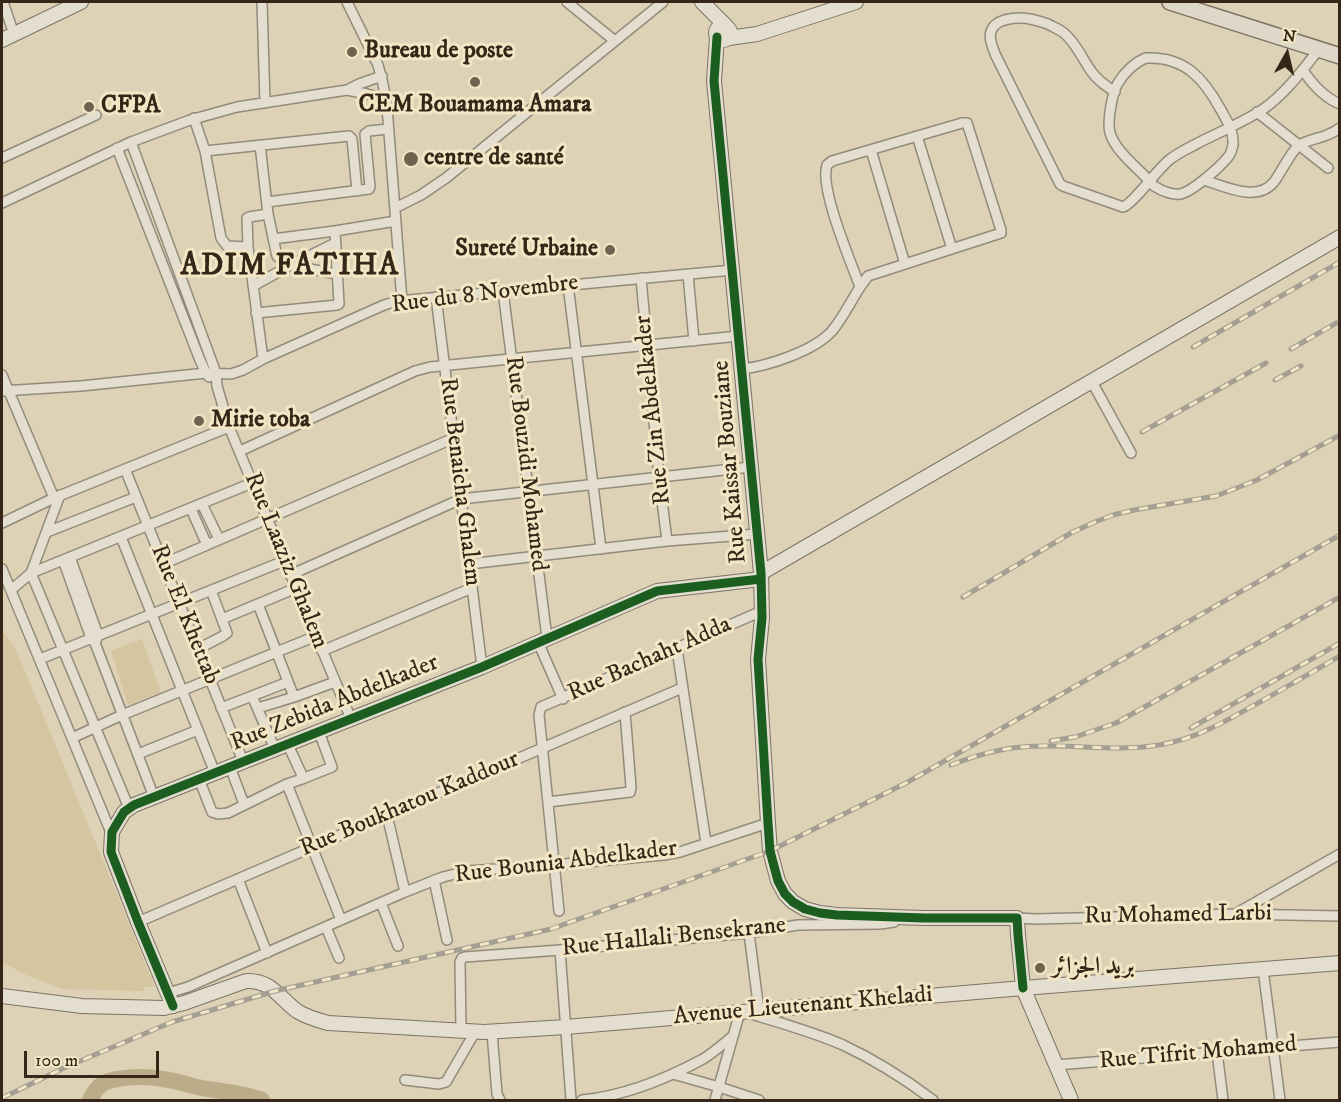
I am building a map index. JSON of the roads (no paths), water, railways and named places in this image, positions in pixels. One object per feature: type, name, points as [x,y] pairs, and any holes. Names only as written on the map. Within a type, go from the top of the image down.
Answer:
[{"type":"main road","points":[[1170,2],[1340,56]]},
{"type":"street","points":[[3,2],[8,37],[81,2]]},
{"type":"street","points":[[262,2],[265,103]]},
{"type":"street","points":[[347,2],[382,76],[386,99],[402,301]]},
{"type":"street","points":[[567,2],[615,41]]},
{"type":"street","points":[[395,208],[421,195],[446,178],[663,2]]},
{"type":"street","points":[[704,4],[723,34],[757,34],[823,6],[856,2]]},
{"type":"street","points":[[1115,92],[1092,73],[1074,43],[1058,29],[1022,18],[1003,20],[992,29],[990,37],[996,56],[1061,185],[1120,207],[1125,207],[1169,160],[1257,112],[1276,99],[1319,49]]},
{"type":"street","name":"Rue Kaissar Bouziane","points":[[723,34],[714,71],[714,81],[761,576],[762,611],[758,659],[770,851],[778,881],[785,894],[793,902],[804,909],[820,913],[924,918],[1017,918]]},
{"type":"street","points":[[1154,58],[1177,63],[1187,68],[1210,91],[1230,127],[1233,138],[1230,155],[1189,191],[1181,194],[1161,191],[1118,147],[1110,134],[1110,112],[1115,92],[1119,81],[1142,60],[1154,58]]},
{"type":"street","points":[[1303,70],[1320,92],[1340,104]]},
{"type":"street","points":[[2,203],[117,148],[195,118],[237,107],[347,90],[382,76]]},
{"type":"street","points":[[347,90],[386,99]]},
{"type":"street","points":[[1257,112],[1328,168]]},
{"type":"street","points":[[2,159],[96,115]]},
{"type":"street","points":[[195,118],[205,151],[221,238],[227,246],[248,247]]},
{"type":"street","points":[[742,369],[754,368],[807,350],[823,340],[833,329],[868,276],[999,234],[1002,231],[968,124],[962,123],[828,164],[825,169],[831,205],[860,287]]},
{"type":"street","points":[[1204,180],[1238,190],[1261,192],[1274,182],[1299,145],[1340,128]]},
{"type":"street","points":[[267,202],[368,190],[370,188],[365,133],[388,129]]},
{"type":"street","points":[[205,151],[351,136],[357,191]]},
{"type":"street","points":[[917,136],[952,249]]},
{"type":"street","points":[[131,142],[211,373]]},
{"type":"street","points":[[260,145],[268,214],[277,256],[281,261],[291,265],[336,274]]},
{"type":"street","points":[[117,148],[211,373]]},
{"type":"street","points":[[871,150],[904,264]]},
{"type":"street","points":[[263,359],[248,247],[247,218],[268,214]]},
{"type":"street","points":[[273,238],[396,221]]},
{"type":"street","points":[[256,312],[337,305],[339,301],[335,231]]},
{"type":"street","points":[[761,576],[1340,237]]},
{"type":"street","points":[[253,286],[335,243]]},
{"type":"street","name":"Rue du 8 Novembre","points":[[5,391],[211,373],[231,374],[384,306],[402,301],[733,270]]},
{"type":"street","points":[[688,274],[694,341]]},
{"type":"street","name":"Rue Zin Abdelkader","points":[[641,278],[667,541]]},
{"type":"street","points":[[568,285],[601,549]]},
{"type":"street","name":"Rue Bouzidi Mohamed","points":[[503,291],[536,556],[543,640],[562,699]]},
{"type":"street","name":"Rue Benaicha Ghalem","points":[[436,297],[482,667]]},
{"type":"street","points":[[240,451],[415,371],[430,367],[739,336]]},
{"type":"street","name":"Rue Laaziz Ghalem","points":[[211,373],[229,427],[351,719]]},
{"type":"street","points":[[2,375],[5,391],[57,497],[31,573],[129,808],[124,812],[112,835],[111,852],[173,1006],[164,1008],[82,1006],[2,996]]},
{"type":"street","points":[[1092,382],[1131,453]]},
{"type":"street","points":[[3,520],[229,427]]},
{"type":"street","points":[[163,564],[454,438]]},
{"type":"street","points":[[290,575],[461,499],[752,467]]},
{"type":"street","name":"Rue El Khettab","points":[[125,469],[221,708],[244,804]]},
{"type":"street","points":[[11,590],[31,573],[252,483]]},
{"type":"street","points":[[47,531],[136,497]]},
{"type":"street","points":[[202,504],[219,539]]},
{"type":"street","points":[[191,508],[207,545]]},
{"type":"street","points":[[469,564],[667,541],[757,534]]},
{"type":"street","points":[[121,537],[215,772]]},
{"type":"street","points":[[66,559],[154,797]]},
{"type":"street","points":[[39,659],[94,639],[284,561]]},
{"type":"street","points":[[2,568],[112,835]]},
{"type":"street","name":"Rue Zebida Abdelkader","points":[[129,808],[482,667],[657,591],[761,576]]},
{"type":"street","points":[[222,619],[296,588]]},
{"type":"street","points":[[322,651],[472,588]]},
{"type":"street","points":[[198,649],[226,634],[211,590]]},
{"type":"street","points":[[258,604],[294,697]]},
{"type":"street","name":"Rue Bachaht Adda","points":[[542,748],[539,709],[543,705],[562,699],[762,611]]},
{"type":"street","points":[[72,738],[122,715],[316,636]]},
{"type":"street","points":[[677,649],[706,843]]},
{"type":"street","points":[[221,708],[288,682]]},
{"type":"street","points":[[258,708],[335,682]]},
{"type":"street","name":"Rue Boukhatou Kaddour","points":[[138,922],[682,688]]},
{"type":"street","points":[[252,696],[282,747],[301,773],[302,779]]},
{"type":"street","points":[[548,802],[629,793],[631,788],[625,712]]},
{"type":"street","points":[[138,754],[198,730]]},
{"type":"street","points":[[199,779],[212,812],[228,813],[286,784],[332,767],[319,732]]},
{"type":"street","points":[[542,748],[559,911]]},
{"type":"street","points":[[286,784],[341,920]]},
{"type":"street","points":[[387,815],[405,892]]},
{"type":"street","name":"Rue Bounia Abdelkader","points":[[168,993],[188,987],[434,880],[467,871],[664,855],[680,852],[768,823]]},
{"type":"street","points":[[1235,914],[1340,854]]},
{"type":"street","points":[[238,879],[267,953]]},
{"type":"street","points":[[434,880],[447,940]]},
{"type":"street","points":[[381,903],[398,946]]},
{"type":"street","name":"Ru Mohamed Larbi","points":[[1017,918],[1235,914],[1340,916]]},
{"type":"street","name":"Rue Hallali Bensekrane","points":[[468,1032],[461,960],[468,956],[749,933],[798,925],[880,924],[924,918]]},
{"type":"street","points":[[1017,918],[1023,988],[1071,1101]]},
{"type":"street","points":[[326,927],[339,958]]},
{"type":"street","points":[[715,1101],[733,1036],[748,1012],[749,933]]},
{"type":"street","points":[[561,950],[571,1101]]},
{"type":"street","name":"Avenue Lieutenant Kheladi","points":[[173,1006],[246,981],[256,981],[275,991],[299,1012],[328,1023],[492,1032],[566,1028],[1340,963]]},
{"type":"street","points":[[1263,969],[1280,1101]]},
{"type":"street","points":[[748,1012],[842,1045],[904,1079],[933,1101]]},
{"type":"street","points":[[405,1080],[439,1084],[446,1082],[468,1032]]},
{"type":"street","points":[[492,1032],[500,1100]]},
{"type":"street","points":[[582,1101],[626,1096],[705,1058],[733,1036]]},
{"type":"street","name":"Rue Tifrit Mohamed","points":[[1056,1065],[1340,1042]]},
{"type":"street","points":[[1217,1052],[1223,1101]]},
{"type":"street","points":[[673,1074],[759,1101]]},
{"type":"waterway","points":[[90,1100],[99,1086],[104,1083],[117,1079],[141,1077],[169,1080],[262,1100]]},
{"type":"railway","points":[[1193,347],[1340,262]]},
{"type":"railway","points":[[1291,349],[1340,321]]},
{"type":"railway","points":[[1142,432],[1266,363]]},
{"type":"railway","points":[[1275,380],[1301,366]]},
{"type":"railway","points":[[963,597],[1071,533],[1095,522],[1134,510],[1216,496],[1257,480],[1340,435]]},
{"type":"railway","points":[[2,1098],[66,1067],[172,1022],[275,991],[551,929],[770,851],[906,783],[1340,535]]},
{"type":"railway","points":[[1051,741],[1075,737],[1116,723],[1340,597]]},
{"type":"railway","points":[[1191,728],[1340,643]]},
{"type":"railway","points":[[951,765],[986,753],[1013,748],[1041,746],[1135,748],[1184,739],[1207,730],[1260,702],[1340,656]]},
{"type":"place","name":"Bureau de poste","points":[[352,52]]},
{"type":"place","name":"CEM Bouamama Amara","points":[[475,82]]},
{"type":"place","name":"CFPA","points":[[89,107]]},
{"type":"place","name":"centre de santé","points":[[411,159]]},
{"type":"place","name":"Sureté Urbaine","points":[[610,250]]},
{"type":"place","name":"Mirie toba","points":[[199,421]]},
{"type":"place","name":"بريد الجزائر","points":[[1040,968]]},
{"type":"district","name":"ADIM FATIHA","points":[[290,268]]}]
